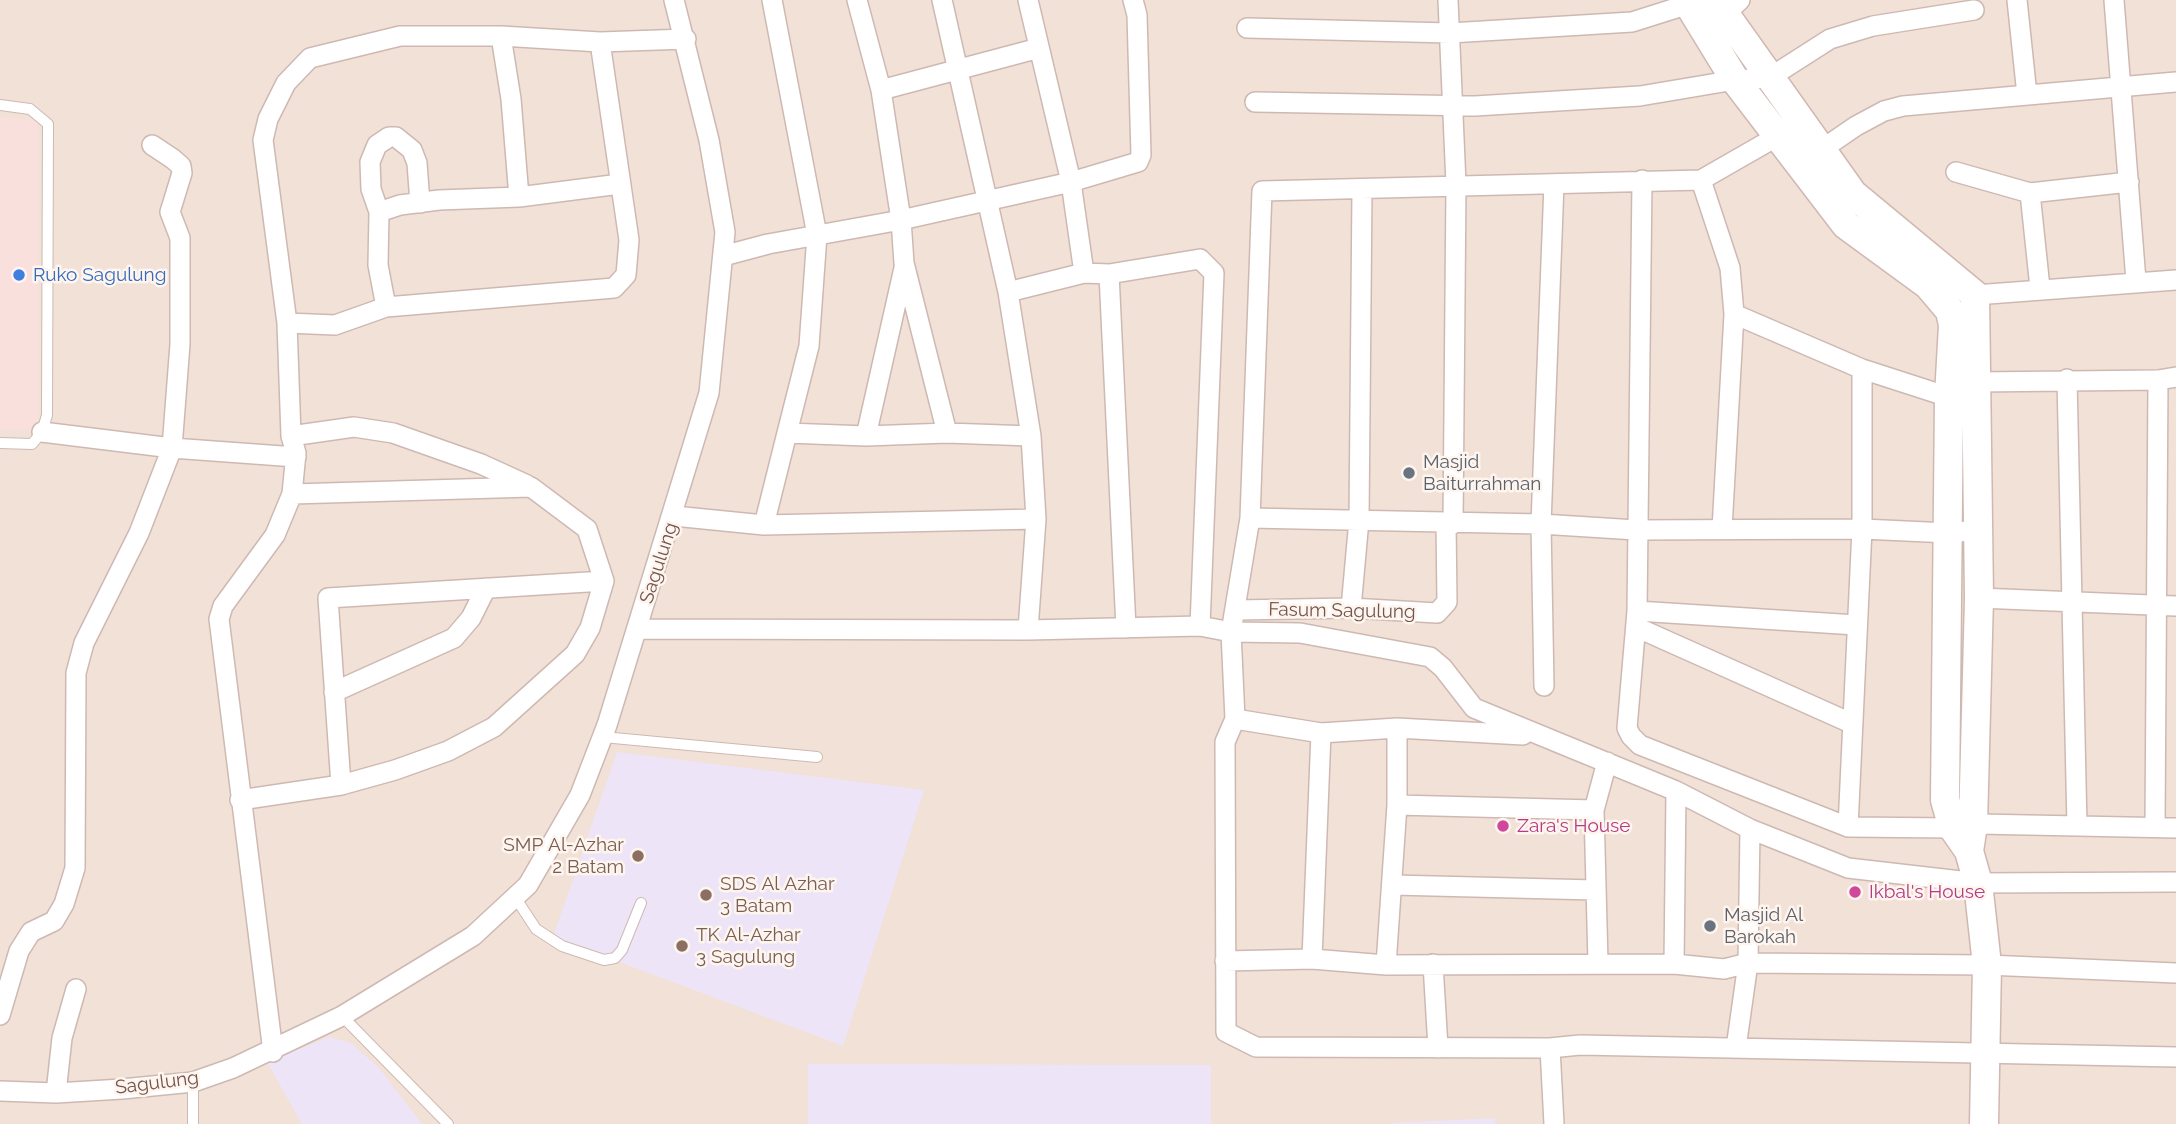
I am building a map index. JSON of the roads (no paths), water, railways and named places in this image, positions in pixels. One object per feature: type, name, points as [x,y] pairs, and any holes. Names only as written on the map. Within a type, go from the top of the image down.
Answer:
[{"type":"street","name":"Sagulung","points":[[0,1091],[56,1093],[194,1082],[273,1052],[342,1016],[473,936],[528,885],[580,796],[603,737],[674,516],[709,393],[724,232],[709,140],[686,39],[674,0]]},
{"type":"street","points":[[764,524],[809,346],[817,235],[772,0]]},
{"type":"street","points":[[857,0],[881,90],[905,263],[947,433]]},
{"type":"street","points":[[942,0],[985,200],[1008,292],[1031,436],[1036,519],[1028,630]]},
{"type":"street","points":[[1028,0],[1071,182],[1084,273]]},
{"type":"street","points":[[723,256],[1071,182],[1140,159],[1137,15],[1133,0]]},
{"type":"street","points":[[1448,0],[1456,184],[1449,524]]},
{"type":"street","points":[[2017,0],[2027,95]]},
{"type":"street","points":[[2114,0],[2123,87],[2136,281]]},
{"type":"street","points":[[1247,28],[1450,33],[1632,22],[1711,4]]},
{"type":"street","points":[[1711,4],[1769,78],[1853,194],[1975,295],[2040,288],[2176,280]]},
{"type":"street","points":[[1711,4],[1735,80],[1846,225],[1928,285],[1944,300],[1971,376]]},
{"type":"street","points":[[1255,102],[1453,106],[1640,96],[1735,80],[1769,78],[1830,39],[1873,26],[1974,10]]},
{"type":"street","points":[[273,1052],[219,619],[223,606],[275,535],[292,494],[296,457],[291,436],[286,323],[263,140],[268,119],[286,83],[310,58],[400,36],[501,36],[600,42],[686,39]]},
{"type":"street","points":[[501,36],[511,99],[519,197]]},
{"type":"street","points":[[286,323],[335,325],[386,307],[614,288],[626,275],[629,240],[600,42]]},
{"type":"street","points":[[881,90],[1039,48]]},
{"type":"street","points":[[1821,150],[1884,111],[1903,106],[2176,82]]},
{"type":"street","points":[[386,307],[378,265],[379,212],[371,189],[370,162],[377,145],[388,137],[396,137],[412,150],[418,163],[420,202]]},
{"type":"street","points":[[1776,137],[1701,180],[1480,187],[1456,184],[1362,190],[1262,191],[1250,518],[1231,632],[1235,719],[1225,742],[1226,1031],[1256,1047],[1550,1048],[1580,1045],[2176,1057]]},
{"type":"street","points":[[0,1015],[19,951],[31,932],[54,921],[64,904],[75,868],[76,673],[84,643],[139,533],[172,447],[180,344],[180,238],[170,212],[182,173],[181,166],[152,145]]},
{"type":"street","points":[[1956,172],[2030,193],[2129,182]]},
{"type":"street","points":[[1642,180],[1636,619],[1627,728],[1640,745],[1848,827],[1963,821],[2077,827],[2155,825],[2176,828]]},
{"type":"street","points":[[1701,180],[1730,268],[1734,314],[1722,529]]},
{"type":"street","points":[[379,212],[420,202],[519,197],[620,184]]},
{"type":"street","points":[[1544,686],[1541,524],[1554,184]]},
{"type":"street","points":[[1351,608],[1359,520],[1362,190]]},
{"type":"street","points":[[2030,193],[2040,288]]},
{"type":"street","points":[[1008,292],[1084,273],[1109,274],[1200,259],[1214,273],[1200,626]]},
{"type":"street","points":[[866,436],[905,263]]},
{"type":"street","points":[[1109,274],[1126,628]]},
{"type":"street","points":[[1963,821],[1979,598],[1971,376],[1975,295]]},
{"type":"street","points":[[1734,314],[1862,369],[1949,396]]},
{"type":"street","points":[[1848,827],[1862,529],[1862,369]]},
{"type":"street","points":[[1949,396],[1971,376]]},
{"type":"street","points":[[1984,1124],[1987,965],[1978,883],[1963,821],[1949,533],[1949,396],[1971,376],[2167,379],[2166,606],[2155,825]]},
{"type":"street","points":[[2067,379],[2077,827]]},
{"type":"street","points":[[240,800],[341,785],[448,751],[494,727],[575,654],[590,628],[604,581],[587,529],[531,486],[481,464],[393,433],[354,427],[291,436]]},
{"type":"street","points":[[42,432],[172,447],[296,457]]},
{"type":"street","points":[[787,433],[1031,436]]},
{"type":"street","points":[[292,494],[531,486]]},
{"type":"street","points":[[674,516],[764,524],[1036,519]]},
{"type":"street","points":[[1250,518],[1541,524],[1636,530],[1862,529],[1949,533],[1977,530]]},
{"type":"street","name":"Fasum Sagulung","points":[[1236,610],[1351,608],[1437,613],[1443,610],[1447,602],[1449,524]]},
{"type":"street","points":[[341,785],[328,598],[604,581]]},
{"type":"street","points":[[334,692],[454,638],[471,618],[486,588]]},
{"type":"street","points":[[1979,598],[2166,606]]},
{"type":"street","points":[[1636,619],[1856,625]]},
{"type":"street","points":[[1636,619],[1853,724]]},
{"type":"street","points":[[638,629],[1028,630],[1200,626],[1231,632],[1300,633],[1430,657],[1443,667],[1474,708],[1536,736],[1676,791],[1751,829],[1848,868],[1978,883],[2176,882]]},
{"type":"street","points":[[1235,719],[1321,733],[1397,728],[1536,736]]},
{"type":"street","points":[[1386,965],[1397,805],[1397,728]]},
{"type":"street","points":[[1312,959],[1321,733]]},
{"type":"street","points":[[1598,963],[1594,810],[1607,762]]},
{"type":"street","points":[[1674,964],[1676,791]]},
{"type":"street","points":[[1397,805],[1594,810]]},
{"type":"street","points":[[1736,1048],[1748,963],[1751,829]]},
{"type":"street","points":[[1392,885],[1595,890]]},
{"type":"street","points":[[1226,961],[1312,959],[1386,965],[1674,964],[1724,969],[1748,963],[1987,965],[2176,973]]},
{"type":"street","points":[[1433,964],[1438,1048]]},
{"type":"street","points":[[56,1093],[62,1038],[76,989]]},
{"type":"street","points":[[1550,1048],[1555,1124]]},
{"type":"lane","points":[[0,105],[30,109],[48,124],[47,415],[42,432],[32,444],[0,443]]},
{"type":"lane","points":[[603,737],[817,757]]},
{"type":"lane","points":[[515,897],[536,929],[562,946],[604,960],[615,958],[622,950],[641,903]]},
{"type":"lane","points":[[342,1016],[448,1124]]},
{"type":"lane","points":[[193,1124],[194,1082]]},
{"type":"place","name":"Ruko Sagulung","points":[[19,275]]},
{"type":"place","name":"Masjid Baiturrahman","points":[[1409,473]]},
{"type":"place","name":"Zara's House","points":[[1503,826]]},
{"type":"place","name":"SMP Al-Azhar 2 Batam","points":[[638,856]]},
{"type":"place","name":"Ikbal's House","points":[[1855,892]]},
{"type":"place","name":"SDS Al Azhar 3 Batam","points":[[706,895]]},
{"type":"place","name":"Masjid Al Barokah","points":[[1710,926]]},
{"type":"place","name":"TK Al-Azhar 3 Sagulung","points":[[682,946]]}]
